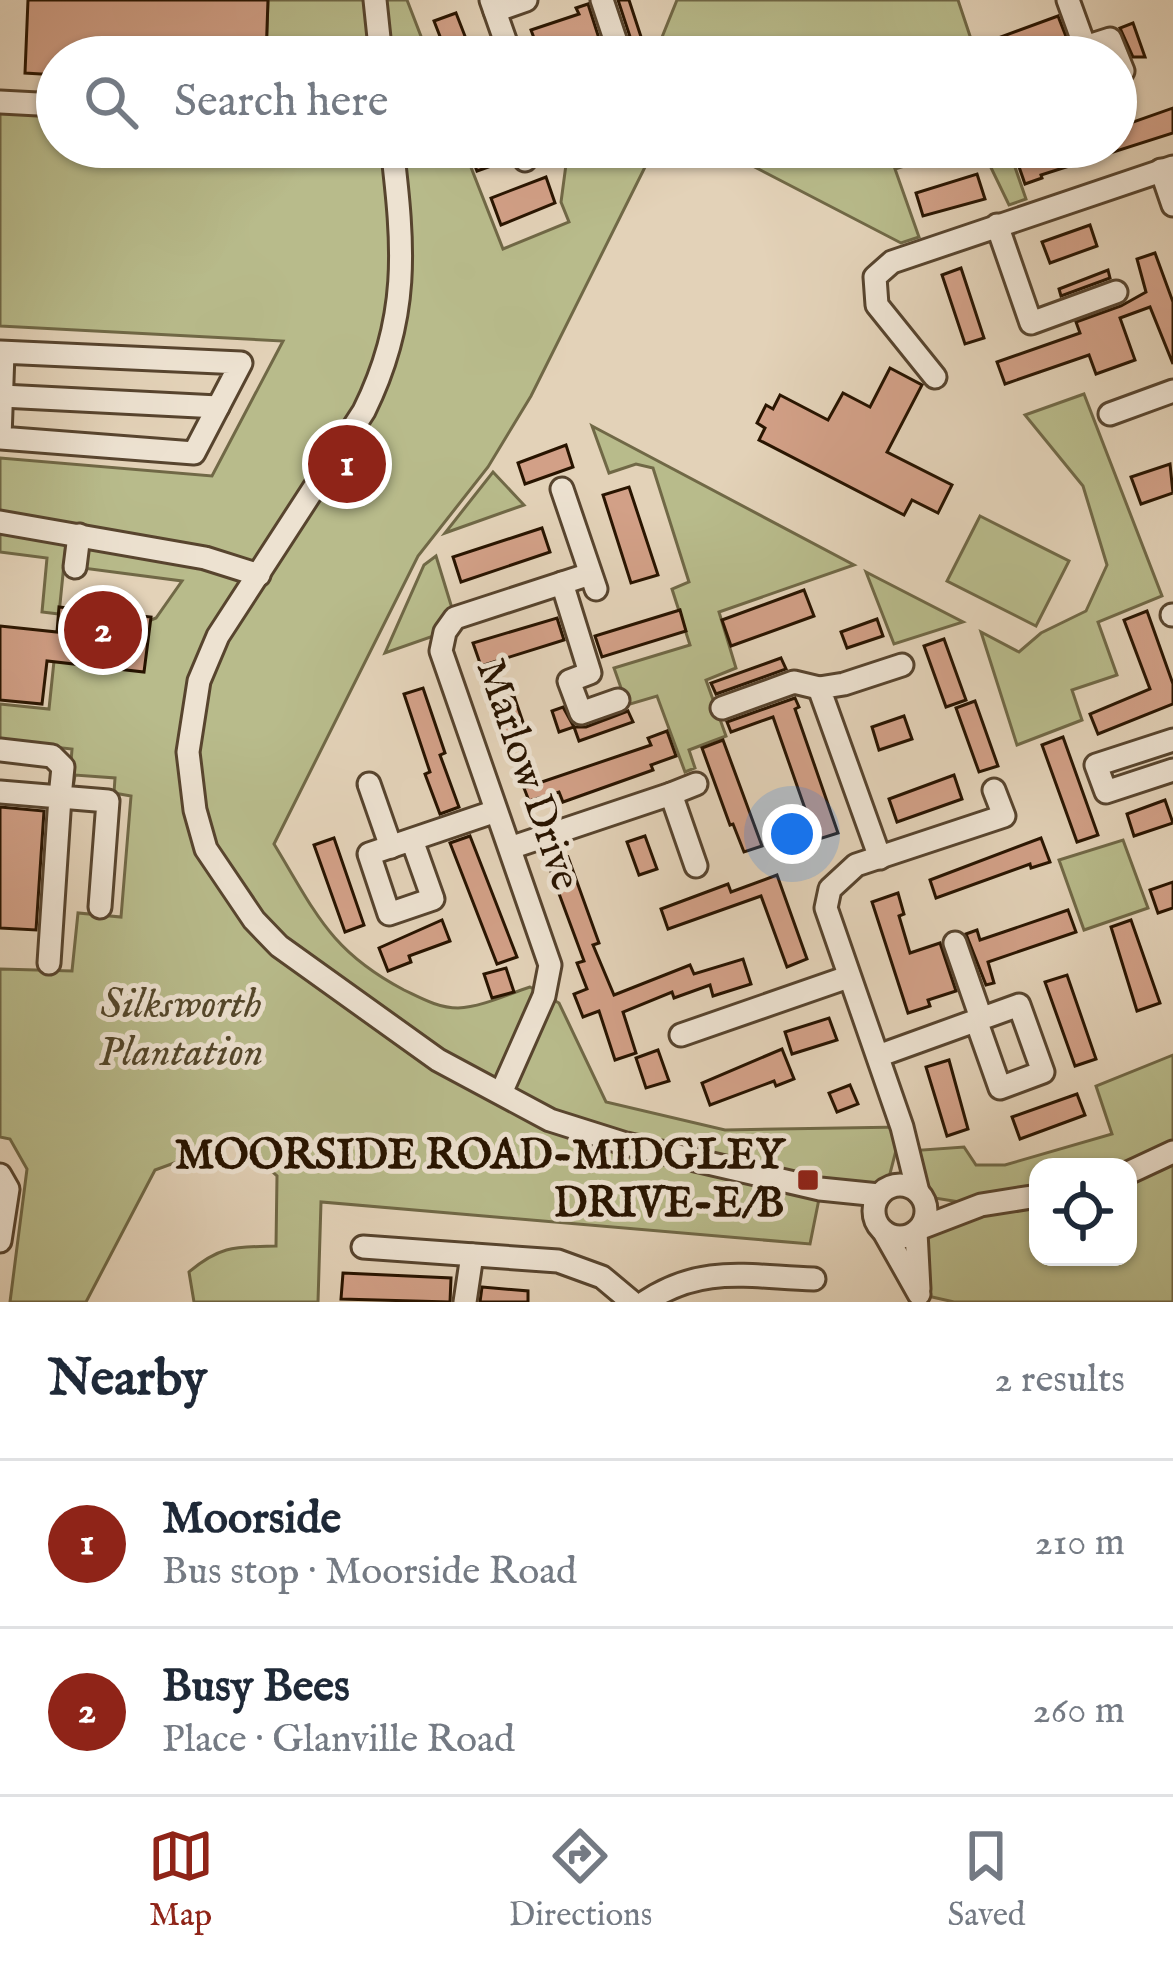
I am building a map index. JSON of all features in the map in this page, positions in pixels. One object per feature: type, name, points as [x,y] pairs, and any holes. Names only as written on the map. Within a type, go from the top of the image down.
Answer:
[{"type":"street","points":[[375,0],[379,36]]},
{"type":"street","points":[[504,36],[493,5],[526,0]]},
{"type":"street","points":[[602,0],[614,36]]},
{"type":"street","points":[[1068,0],[1081,36]]},
{"type":"street","points":[[0,101],[36,104]]},
{"type":"street","points":[[394,168],[404,261],[382,374],[364,412],[218,636],[199,681],[188,752],[195,810],[206,849],[254,920],[279,946],[438,1060],[550,1120],[626,1144],[820,1189],[883,1192],[904,1185],[920,1194],[982,1205]]},
{"type":"street","points":[[935,377],[877,304],[875,277],[883,268],[1167,168],[1173,205]]},
{"type":"street","points":[[997,225],[1031,323],[1116,292]]},
{"type":"street","points":[[2,352],[241,363],[194,453],[1,438],[2,396],[2,352]]},
{"type":"street","points":[[1110,415],[1173,392]]},
{"type":"street","points":[[2,396],[218,407]]},
{"type":"street","name":"Marlow Drive","points":[[501,1093],[544,996],[550,965],[441,651],[445,632],[455,618],[562,583],[593,582],[562,489]]},
{"type":"street","points":[[0,522],[205,558],[259,575]]},
{"type":"street","points":[[76,566],[79,535]]},
{"type":"street","points":[[562,583],[590,673],[569,682],[581,713],[618,700]]},
{"type":"street","points":[[722,708],[794,682],[820,688],[844,684],[902,664]]},
{"type":"street","points":[[820,688],[880,858]]},
{"type":"street","points":[[1173,740],[1096,765],[1106,792],[1173,770]]},
{"type":"street","points":[[0,750],[52,756],[63,766],[49,963]]},
{"type":"street","points":[[369,784],[401,843],[496,811]]},
{"type":"street","points":[[510,848],[695,784]]},
{"type":"street","points":[[920,1298],[919,1230],[926,1212],[902,1127],[826,908],[830,889],[856,865],[1004,816],[994,790]]},
{"type":"street","points":[[0,792],[108,801],[100,907]]},
{"type":"street","points":[[670,794],[696,866]]},
{"type":"street","points":[[878,1056],[978,1019],[955,943]]},
{"type":"street","points":[[681,1035],[848,977]]},
{"type":"street","points":[[902,1127],[874,1210],[920,1298]]},
{"type":"street","points":[[1137,1169],[1173,1152]]},
{"type":"street","points":[[0,1175],[8,1190],[0,1241]]},
{"type":"street","points":[[820,1189],[904,1237],[982,1205],[1029,1197]]},
{"type":"street","points":[[363,1247],[559,1261],[602,1277],[632,1302]]},
{"type":"street","points":[[466,1302],[472,1255]]},
{"type":"street","points":[[645,1302],[671,1285],[700,1275],[814,1279]]},
{"type":"green space","points":[[268,0],[407,0],[421,36],[267,36]]},
{"type":"green space","points":[[677,0],[958,0],[970,36],[662,36]]},
{"type":"green space","name":"Silksworth Plantation","points":[[0,107],[36,109],[36,168],[471,168],[503,249],[569,222],[561,202],[566,168],[645,168],[531,396],[488,467],[418,556],[274,844],[341,945],[404,990],[451,1008],[530,987],[559,1003],[606,1102],[725,1130],[902,1127],[886,1189],[821,1189],[810,1244],[321,1202],[318,1302],[194,1302],[189,1272],[200,1263],[230,1249],[276,1246],[277,1176],[237,1140],[155,1170],[86,1302],[10,1302],[27,1169],[10,1139],[0,1137],[0,969],[72,971],[78,913],[121,917],[131,796],[114,793],[115,778],[75,775],[73,788],[69,787],[72,749],[0,741],[0,704],[49,709],[54,661],[156,618],[182,581],[75,567],[79,535],[0,521],[0,458],[212,476],[283,341],[0,326]]},
{"type":"green space","points":[[756,168],[898,168],[919,237],[901,243]]},
{"type":"green space","points":[[991,168],[1015,168],[1026,199],[1009,205]]},
{"type":"green space","points":[[1084,394],[1162,596],[1098,622],[1117,675],[1072,690],[1082,720],[1017,745],[981,632],[1019,652],[1041,633],[1086,611],[1107,565],[1083,486],[1025,415]]},
{"type":"green space","points":[[592,426],[854,565],[719,612],[736,668],[706,680],[726,736],[689,750],[695,768],[685,772],[657,696],[627,705],[614,668],[690,645],[672,589],[689,582],[653,468],[636,464],[609,473]]},
{"type":"green space","points":[[493,472],[524,505],[445,533]]},
{"type":"green space","points":[[980,516],[1069,561],[1036,626],[947,581]]},
{"type":"green space","points":[[0,532],[66,544],[59,614],[42,612],[47,558],[0,552]]},
{"type":"green space","points":[[436,556],[455,618],[445,632],[385,653],[424,565]]},
{"type":"green space","points":[[866,572],[963,622],[894,644]]},
{"type":"green space","points":[[1123,840],[1148,908],[1084,930],[1059,860]]},
{"type":"green space","points":[[1173,1055],[1173,1302],[954,1302],[919,1294],[916,1232],[978,1205],[922,1196],[908,1151],[964,1147],[976,1165],[1005,1165],[1029,1158],[1029,1266],[1137,1266],[1137,1158],[1029,1158],[1112,1134],[1096,1086]]},
{"type":"building","points":[[28,0],[268,0],[267,36],[36,36],[36,74],[25,73]]},
{"type":"building","points":[[618,0],[629,0],[641,36],[630,36]]},
{"type":"building","points":[[588,4],[598,36],[533,36],[531,30],[579,14],[576,8]]},
{"type":"building","points":[[456,13],[465,36],[440,36],[434,21]]},
{"type":"building","points":[[1058,16],[1066,36],[1004,36]]},
{"type":"building","points":[[1133,23],[1145,57],[1137,57],[1137,36],[1124,36],[1120,28]]},
{"type":"building","points":[[1173,108],[1173,133],[1137,144],[1137,121]]},
{"type":"building","points":[[1019,168],[1063,168],[1041,175],[1025,184]]},
{"type":"building","points":[[977,174],[985,199],[923,216],[916,193]]},
{"type":"building","points":[[546,177],[555,203],[501,225],[491,198]]},
{"type":"building","points":[[1090,225],[1097,246],[1050,263],[1042,242]]},
{"type":"building","points":[[1155,253],[1173,302],[1173,364],[1150,307],[1120,318],[1135,360],[1096,374],[1089,355],[1005,384],[997,362],[1080,333],[1076,322],[1146,292],[1137,259]]},
{"type":"building","points":[[961,268],[984,338],[965,344],[942,275]]},
{"type":"building","points":[[1108,270],[1110,278],[1061,296],[1059,289]]},
{"type":"building","points":[[890,368],[922,385],[887,452],[952,485],[938,513],[912,500],[904,515],[759,440],[765,428],[757,423],[766,405],[773,409],[780,395],[828,420],[843,393],[870,407]]},
{"type":"building","points":[[566,445],[573,467],[525,484],[518,463]]},
{"type":"building","points":[[1170,464],[1173,493],[1141,504],[1131,477]]},
{"type":"building","points":[[629,487],[658,575],[631,583],[603,495]]},
{"type":"building","points":[[542,528],[550,552],[461,582],[453,557]]},
{"type":"building","points":[[804,590],[814,616],[731,646],[722,620]]},
{"type":"building","points":[[59,607],[151,617],[144,672],[47,661],[42,704],[0,700],[0,626],[57,632]]},
{"type":"building","points":[[680,610],[686,631],[602,657],[595,636]]},
{"type":"building","points":[[1147,611],[1173,684],[1173,704],[1098,734],[1090,714],[1150,689],[1124,620]]},
{"type":"building","points":[[557,618],[564,640],[481,666],[473,643]]},
{"type":"building","points":[[877,619],[883,636],[847,648],[841,632]]},
{"type":"building","points":[[944,639],[966,700],[946,707],[924,646]]},
{"type":"building","points":[[781,658],[786,669],[716,694],[711,683]]},
{"type":"building","points":[[423,688],[459,807],[440,814],[404,694]]},
{"type":"building","points":[[514,696],[526,731],[504,738],[493,704]]},
{"type":"building","points":[[795,698],[838,833],[816,840],[773,717],[731,732],[727,722]]},
{"type":"building","points":[[975,701],[998,766],[979,772],[956,708]]},
{"type":"building","points":[[563,707],[574,727],[559,732],[552,711]]},
{"type":"building","points":[[628,711],[633,722],[579,741],[574,727]]},
{"type":"building","points":[[904,716],[912,739],[879,750],[872,727]]},
{"type":"building","points":[[667,731],[676,756],[651,765],[653,770],[563,802],[559,792],[529,801],[524,788],[651,745],[648,738]]},
{"type":"building","points":[[1063,737],[1098,835],[1077,842],[1042,745]]},
{"type":"building","points":[[723,740],[762,846],[744,852],[702,748]]},
{"type":"building","points":[[954,775],[962,799],[897,822],[889,799]]},
{"type":"building","points":[[1165,800],[1173,823],[1134,836],[1127,814]]},
{"type":"building","points":[[0,807],[44,811],[36,930],[0,928]]},
{"type":"building","points":[[470,836],[517,957],[497,964],[450,843]]},
{"type":"building","points":[[645,836],[657,869],[639,875],[627,842]]},
{"type":"building","points":[[334,838],[364,925],[345,932],[314,845]]},
{"type":"building","points":[[1041,838],[1050,862],[1031,868],[1030,864],[936,898],[930,880]]},
{"type":"building","points":[[568,857],[599,943],[593,945],[614,995],[690,965],[694,974],[743,959],[751,984],[713,996],[710,985],[674,998],[672,992],[623,1012],[636,1053],[615,1060],[599,1011],[583,1017],[574,994],[587,989],[577,963],[584,961],[548,864]]},
{"type":"building","points":[[777,875],[807,959],[787,967],[761,896],[668,929],[661,909],[728,884],[731,892]]},
{"type":"building","points":[[1173,882],[1173,908],[1158,913],[1150,890]]},
{"type":"building","points":[[898,893],[910,953],[940,943],[956,991],[908,1013],[872,902]]},
{"type":"building","points":[[1068,910],[1076,932],[988,962],[994,983],[986,985],[966,934],[977,930],[980,940]]},
{"type":"building","points":[[442,920],[450,941],[409,956],[411,962],[388,971],[379,948]]},
{"type":"building","points":[[1131,920],[1160,1003],[1137,1011],[1111,927]]},
{"type":"building","points":[[506,968],[514,992],[492,998],[484,974]]},
{"type":"building","points":[[1067,975],[1096,1059],[1075,1066],[1045,982]]},
{"type":"building","points":[[829,1018],[837,1040],[792,1054],[785,1032]]},
{"type":"building","points":[[782,1049],[794,1079],[776,1086],[774,1081],[710,1105],[702,1083]]},
{"type":"building","points":[[658,1050],[669,1081],[646,1088],[636,1058]]},
{"type":"building","points":[[949,1060],[968,1129],[947,1136],[926,1067]]},
{"type":"building","points":[[850,1085],[858,1104],[837,1112],[829,1093]]},
{"type":"building","points":[[1077,1094],[1085,1115],[1020,1139],[1012,1117]]},
{"type":"building","points":[[343,1273],[451,1278],[450,1302],[341,1299]]},
{"type":"building","points":[[482,1287],[528,1291],[528,1302],[480,1302]]},
{"type":"place","name":"Moorside","points":[[347,464]]},
{"type":"place","name":"Busy Bees","points":[[103,630]]},
{"type":"place","name":"MOORSIDE ROAD-MIDGLEY DRIVE-E/B","points":[[808,1180]]}]
